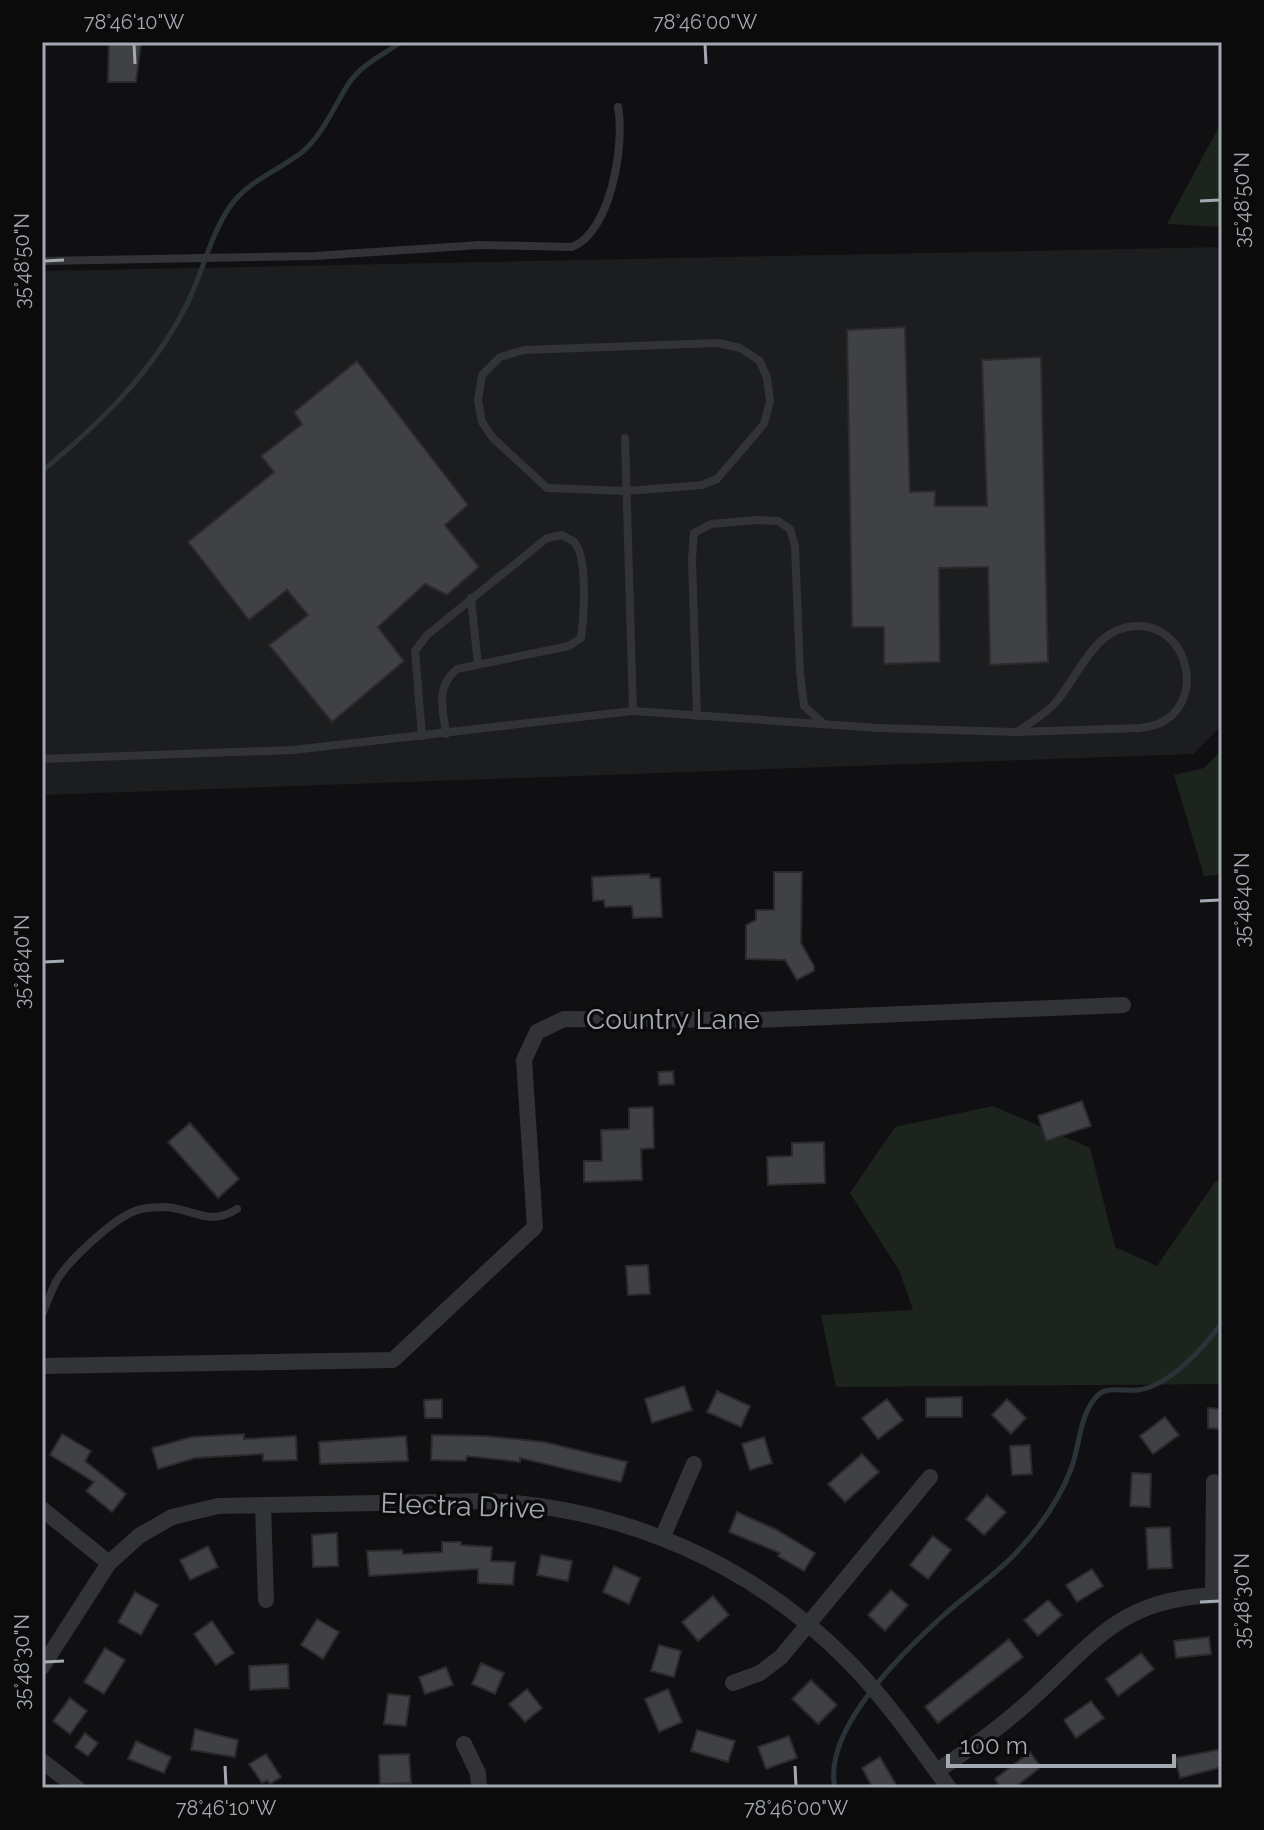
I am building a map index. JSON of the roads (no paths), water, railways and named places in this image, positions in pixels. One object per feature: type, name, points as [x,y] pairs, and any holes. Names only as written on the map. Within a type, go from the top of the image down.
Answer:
[{"type":"street","name":"Country Lane","points":[[42,1366],[393,1360],[535,1227],[524,1060],[537,1032],[564,1019],[757,1020],[1123,1005]]},
{"type":"street","points":[[663,1536],[694,1464]]},
{"type":"street","points":[[733,1683],[760,1673],[781,1657],[930,1477]]},
{"type":"street","points":[[937,1771],[1024,1706],[1091,1641],[1116,1622],[1158,1603],[1218,1595],[1214,1482]]},
{"type":"street","name":"Electra Drive","points":[[42,1667],[109,1563],[139,1536],[172,1517],[218,1506],[520,1503],[586,1514],[663,1536],[741,1578],[808,1624],[852,1665],[949,1788]]},
{"type":"street","points":[[263,1505],[266,1600]]},
{"type":"street","points":[[42,1509],[109,1563]]},
{"type":"street","points":[[464,1744],[478,1773],[479,1788]]},
{"type":"street","points":[[42,1761],[77,1788]]},
{"type":"lane","points":[[42,261],[314,256],[480,245],[572,247],[582,243],[593,231],[608,201],[620,145],[618,107]]},
{"type":"lane","points":[[718,343],[740,348],[760,361],[767,378],[770,401],[764,424],[717,479],[702,485],[627,491],[547,488],[538,482],[493,438],[482,422],[478,400],[482,375],[500,357],[524,350],[718,343]]},
{"type":"lane","points":[[625,438],[633,711]]},
{"type":"lane","points":[[697,716],[692,559],[694,533],[711,524],[778,521],[790,529],[795,546],[804,706],[825,725]]},
{"type":"lane","points":[[422,736],[415,651],[427,635],[547,538],[562,535],[575,543],[581,559],[584,619],[581,638],[569,646],[457,669],[446,678],[442,699],[446,734]]},
{"type":"lane","points":[[471,598],[478,665]]},
{"type":"lane","points":[[42,759],[293,750],[633,711],[825,725],[1017,732],[1140,728],[1160,724],[1177,709],[1188,689],[1187,669],[1179,649],[1164,633],[1140,626],[1113,631],[1095,647],[1055,704],[1017,732]]},
{"type":"lane","points":[[42,1314],[58,1278],[105,1229],[125,1215],[137,1209],[168,1207],[213,1218],[237,1209]]},
{"type":"waterway","points":[[42,471],[122,397],[157,354],[185,308],[216,232],[236,199],[309,146],[354,76],[401,42]]},
{"type":"waterway","points":[[835,1788],[834,1765],[853,1717],[909,1648],[1006,1563],[1039,1526],[1066,1481],[1083,1421],[1097,1396],[1111,1390],[1138,1390],[1162,1381],[1196,1354],[1222,1323]]}]
